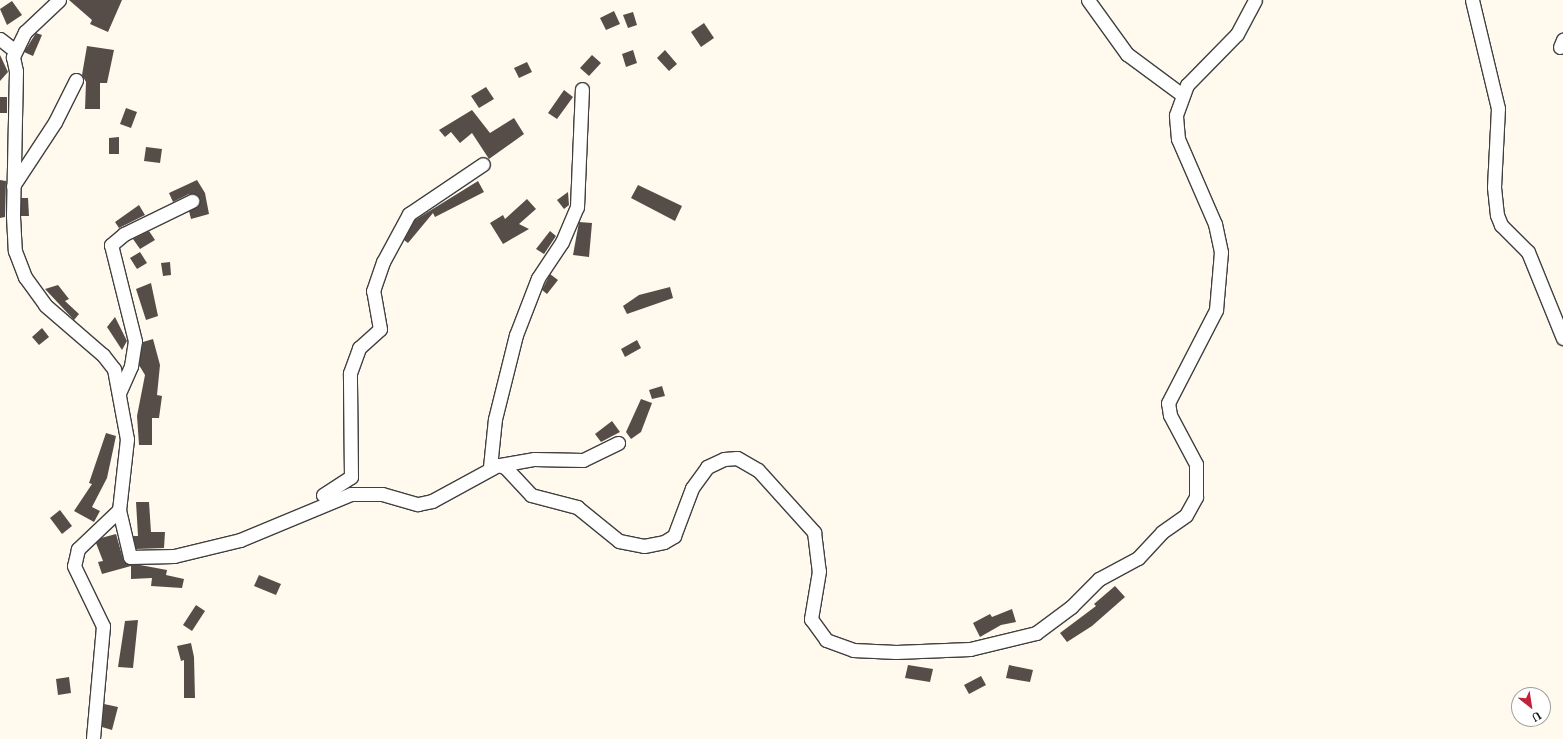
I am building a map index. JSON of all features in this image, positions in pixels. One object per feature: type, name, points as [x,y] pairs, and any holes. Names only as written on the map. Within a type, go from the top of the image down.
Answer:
[{"type":"street","points":[[59,0],[25,32],[14,50],[13,186],[15,251],[22,272],[44,305],[110,363],[119,393],[127,440],[119,510],[127,552],[130,557],[138,558],[212,549],[340,496],[367,492],[423,503],[453,491],[495,466],[534,459],[584,460],[618,443]]},
{"type":"street","points":[[1088,0],[1127,54],[1181,94]]},
{"type":"street","points":[[495,466],[531,495],[577,507],[619,541],[636,546],[659,544],[674,536],[692,488],[707,467],[724,459],[742,460],[771,483],[814,532],[818,571],[811,619],[826,640],[853,650],[896,652],[970,649],[1036,633],[1071,607],[1099,579],[1138,558],[1162,532],[1186,515],[1196,497],[1196,464],[1167,405],[1216,310],[1221,252],[1214,224],[1178,139],[1176,115],[1181,94],[1237,34],[1255,0]]},
{"type":"street","points":[[1472,0],[1498,108],[1494,187],[1497,215],[1501,225],[1528,252],[1563,338]]},
{"type":"street","points":[[0,39],[14,50]]},
{"type":"street","points":[[13,186],[55,122],[76,80]]},
{"type":"street","points":[[495,466],[495,419],[516,335],[538,278],[562,242],[577,207],[582,89]]},
{"type":"street","points":[[306,511],[320,497],[343,485],[351,477],[350,373],[359,348],[380,329],[373,291],[386,256],[409,214],[483,164]]},
{"type":"street","points":[[119,393],[131,366],[134,341],[111,245],[124,234],[192,201]]},
{"type":"street","points":[[93,739],[103,626],[74,566],[78,549],[119,510]]},
{"type":"building","points":[[69,0],[122,0],[108,32],[90,24],[92,20]]},
{"type":"building","points":[[12,1],[22,15],[7,25],[0,9]]},
{"type":"building","points":[[614,11],[620,24],[606,30],[600,18]]},
{"type":"building","points":[[633,12],[637,25],[628,28],[623,15]]},
{"type":"building","points":[[704,23],[714,38],[701,47],[691,32]]},
{"type":"building","points":[[36,33],[42,35],[33,56],[24,52]]},
{"type":"building","points":[[87,46],[114,50],[107,83],[100,83],[100,109],[85,109],[86,82],[82,75]]},
{"type":"building","points":[[633,50],[637,63],[626,67],[622,54]]},
{"type":"building","points":[[665,50],[677,64],[669,71],[657,58]]},
{"type":"building","points":[[0,55],[8,72],[0,81]]},
{"type":"building","points":[[592,55],[601,63],[589,76],[580,68]]},
{"type":"building","points":[[527,62],[532,72],[519,78],[514,68]]},
{"type":"building","points":[[486,87],[494,99],[479,108],[471,96]]},
{"type":"building","points":[[564,90],[573,97],[557,119],[548,113]]},
{"type":"building","points":[[0,97],[7,97],[7,113],[0,113]]},
{"type":"building","points":[[126,108],[137,112],[131,128],[120,124]]},
{"type":"building","points":[[472,110],[490,133],[514,118],[524,134],[489,159],[472,133],[460,143],[451,132],[445,137],[439,130]]},
{"type":"building","points":[[119,137],[119,154],[109,154],[109,138]]},
{"type":"building","points":[[146,147],[162,149],[160,163],[144,161]]},
{"type":"building","points":[[0,180],[6,181],[5,217],[0,218]]},
{"type":"building","points":[[197,180],[205,193],[209,214],[191,219],[189,211],[200,202],[197,195],[189,194],[173,202],[169,193]]},
{"type":"building","points":[[478,181],[484,192],[435,217],[433,213],[408,243],[404,240],[415,220]]},
{"type":"building","points":[[638,185],[682,206],[675,221],[631,198]]},
{"type":"building","points":[[568,192],[569,205],[564,209],[557,200]]},
{"type":"building","points":[[21,198],[28,198],[29,216],[21,216]]},
{"type":"building","points":[[527,199],[536,209],[519,224],[529,229],[503,244],[490,223],[503,215],[505,219]]},
{"type":"building","points":[[139,205],[145,215],[119,228],[115,222]]},
{"type":"building","points":[[579,222],[592,223],[589,257],[573,255]]},
{"type":"building","points":[[149,231],[155,240],[140,249],[133,239]]},
{"type":"building","points":[[550,231],[556,236],[544,254],[536,249]]},
{"type":"building","points":[[140,252],[147,263],[137,269],[130,258]]},
{"type":"building","points":[[170,262],[171,275],[163,276],[161,263]]},
{"type":"building","points":[[550,274],[558,280],[547,294],[542,290]]},
{"type":"building","points":[[151,283],[158,316],[146,320],[136,289]]},
{"type":"building","points":[[58,285],[69,299],[65,301],[79,314],[74,320],[45,289]]},
{"type":"building","points":[[670,287],[673,298],[627,314],[623,306],[639,295]]},
{"type":"building","points":[[115,317],[127,341],[122,350],[107,327]]},
{"type":"building","points":[[42,328],[49,337],[39,345],[32,337]]},
{"type":"building","points":[[153,339],[160,365],[157,395],[162,396],[159,418],[152,418],[152,445],[139,445],[137,416],[145,375],[139,365],[143,342]]},
{"type":"building","points":[[637,340],[641,348],[625,357],[621,349]]},
{"type":"building","points":[[662,386],[665,396],[652,399],[649,390]]},
{"type":"building","points":[[641,399],[652,403],[641,432],[631,439],[626,432]]},
{"type":"building","points":[[612,421],[620,432],[601,442],[595,434]]},
{"type":"building","points":[[106,433],[116,436],[107,478],[92,507],[100,511],[94,522],[74,511],[92,484],[89,483]]},
{"type":"building","points":[[136,502],[149,502],[151,532],[165,532],[164,548],[136,549],[133,536],[138,536]]},
{"type":"building","points":[[60,510],[72,526],[62,534],[50,518]]},
{"type":"building","points":[[116,534],[124,562],[167,570],[166,575],[184,579],[182,588],[151,586],[152,578],[131,579],[131,566],[102,574],[98,562],[103,561],[96,543],[101,538]]},
{"type":"building","points":[[259,575],[281,584],[276,595],[254,586]]},
{"type":"building","points":[[1115,586],[1125,597],[1092,626],[1067,642],[1060,633],[1096,606],[1094,604]]},
{"type":"building","points":[[196,605],[205,611],[192,631],[183,625]]},
{"type":"building","points":[[1012,609],[1016,622],[1001,625],[980,637],[973,623],[990,614],[992,617]]},
{"type":"building","points":[[138,620],[133,668],[118,667],[125,621]]},
{"type":"building","points":[[191,643],[194,657],[195,698],[184,698],[184,660],[181,661],[177,646]]},
{"type":"building","points":[[908,665],[933,669],[930,682],[905,678]]},
{"type":"building","points":[[1009,665],[1033,670],[1030,682],[1006,678]]},
{"type":"building","points":[[981,676],[986,685],[969,694],[964,685]]},
{"type":"building","points":[[69,677],[71,693],[58,695],[56,679]]},
{"type":"building","points":[[104,704],[118,707],[112,730],[102,727]]}]
